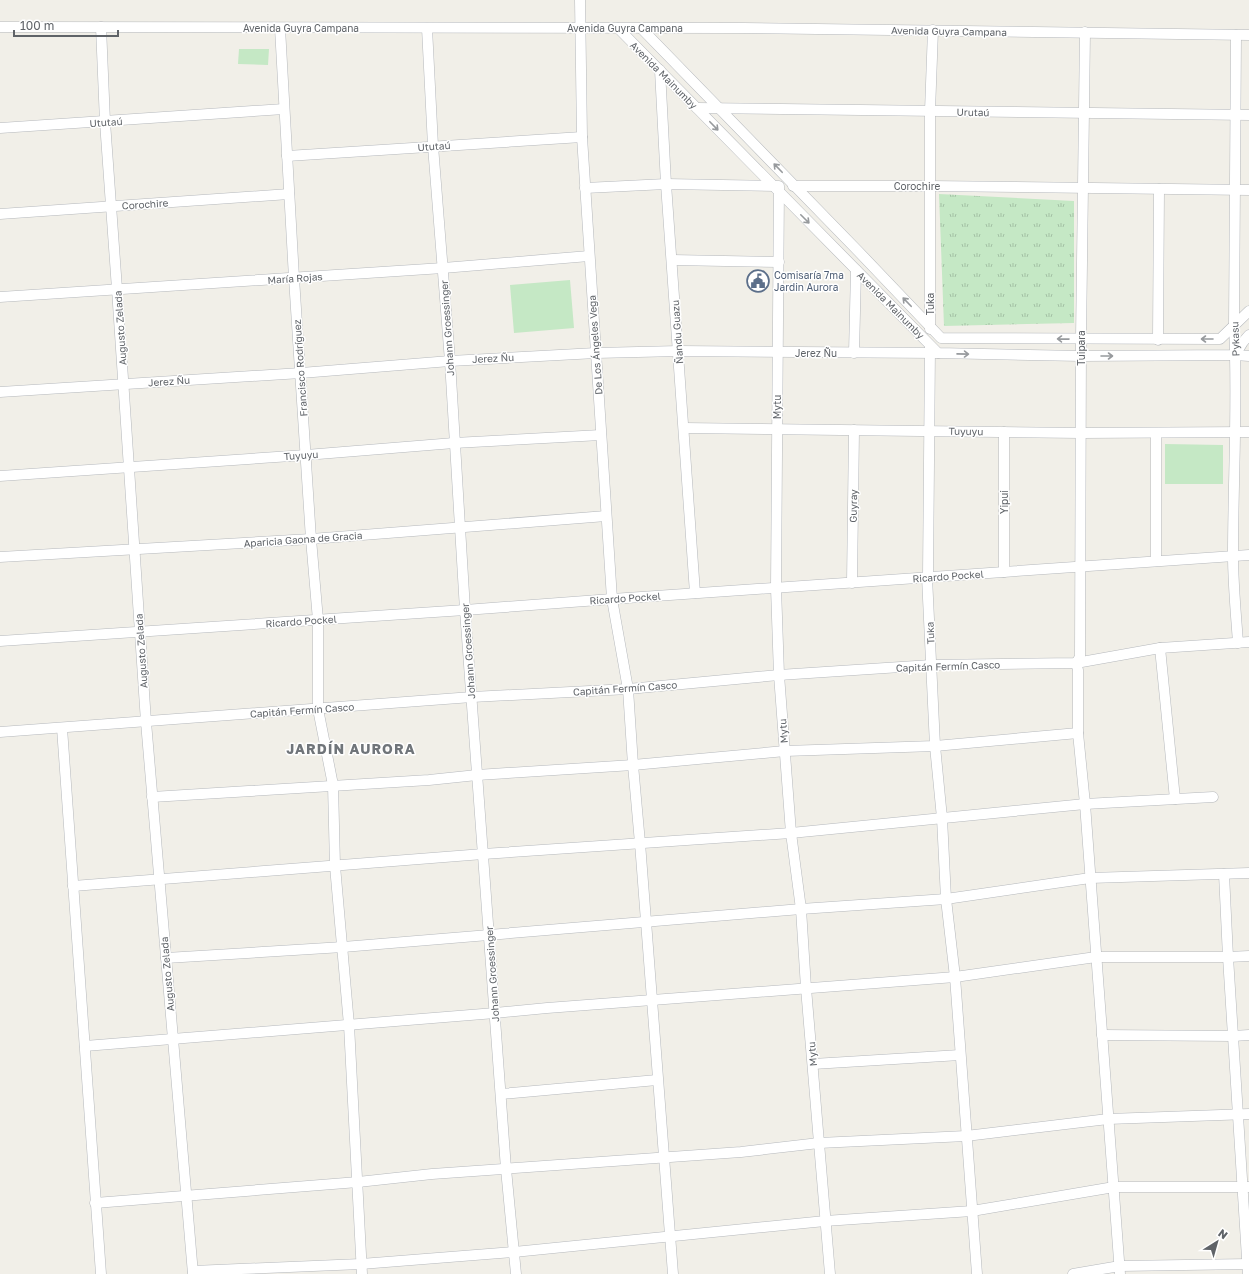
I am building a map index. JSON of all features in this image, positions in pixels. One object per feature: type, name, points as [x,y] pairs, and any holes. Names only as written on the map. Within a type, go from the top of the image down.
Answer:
[{"type":"street","name":"De Los Ángeles Vega","points":[[580,0],[582,137],[612,599],[628,689],[673,1274]]},
{"type":"street","name":"Avenida Guyra Campana","points":[[0,27],[642,28],[933,30],[1249,35]]},
{"type":"street","name":"Augusto Zelada","points":[[101,27],[110,206],[124,384],[128,467],[146,722],[193,1272]]},
{"type":"street","name":"Francisco Rodríguez","points":[[280,28],[294,278],[311,539],[318,620],[318,709],[333,785],[335,866],[349,1025],[362,1269]]},
{"type":"street","name":"Johann Groessinger","points":[[427,28],[450,361],[465,610],[506,1169],[516,1274]]},
{"type":"street","name":"Avenida Mainumby","points":[[618,28],[777,188],[933,350]]},
{"type":"street","name":"Avenida Mainumby","points":[[642,28],[941,338],[1158,340],[1220,339],[1249,311]]},
{"type":"street","name":"Tuka","points":[[933,30],[930,111],[930,326],[933,350],[928,430],[927,577],[935,746],[942,818],[946,899],[954,977],[977,1274]]},
{"type":"street","name":"Tuipara","points":[[1085,32],[1081,339],[1080,657],[1076,663],[1078,670],[1078,733],[1085,804],[1120,1270]]},
{"type":"street","name":"Pykasu","points":[[1236,35],[1234,326],[1236,355],[1233,556],[1238,643]]},
{"type":"street","name":"Ñandu Guazu","points":[[660,70],[666,184],[695,593]]},
{"type":"street","name":"Urutaú","points":[[697,108],[1249,115]]},
{"type":"street","name":"Ututaú","points":[[0,128],[284,109]]},
{"type":"street","name":"Ututaú","points":[[287,156],[582,137]]},
{"type":"street","name":"Corochire","points":[[585,188],[666,184],[777,188],[796,186],[930,186],[1249,190]]},
{"type":"street","name":"Mytu","points":[[777,188],[779,262],[776,588],[779,675],[791,833],[801,908],[806,988],[830,1274]]},
{"type":"street","points":[[1158,340],[1159,189]]},
{"type":"street","name":"Corochire","points":[[0,214],[289,194]]},
{"type":"street","name":"María Rojas","points":[[0,297],[443,268],[589,256]]},
{"type":"street","points":[[672,260],[779,262]]},
{"type":"street","points":[[854,353],[856,270]]},
{"type":"street","points":[[1236,355],[1242,342],[1249,335]]},
{"type":"street","points":[[933,350],[1081,356],[1249,356]]},
{"type":"street","name":"Jerez Ñu","points":[[0,392],[301,373],[450,361],[596,353],[679,351],[854,353],[933,350]]},
{"type":"street","name":"Tuyuyu","points":[[684,428],[1081,433],[1249,432]]},
{"type":"street","name":"Guyray","points":[[852,582],[854,430]]},
{"type":"street","name":"Yipui","points":[[1004,432],[1004,572]]},
{"type":"street","points":[[1156,433],[1156,561]]},
{"type":"street","name":"Tuyuyu","points":[[0,476],[306,455],[454,443],[601,435]]},
{"type":"street","name":"Aparicia Gaona de Gracia","points":[[0,557],[311,539],[606,516]]},
{"type":"street","name":"Ricardo Pockel","points":[[0,641],[1249,555]]},
{"type":"street","name":"Capitán Fermín Casco","points":[[0,732],[472,697],[628,689],[779,675],[931,665],[1076,663],[1160,648],[1249,642]]},
{"type":"street","points":[[1160,648],[1175,799]]},
{"type":"street","points":[[62,728],[100,1274]]},
{"type":"street","points":[[152,797],[429,780],[477,775],[633,765],[785,751],[935,746],[1078,733]]},
{"type":"street","points":[[73,886],[483,854],[791,833],[1085,804],[1213,797]]},
{"type":"street","points":[[166,958],[343,947],[801,908],[946,899],[1090,878],[1249,873]]},
{"type":"street","points":[[1073,1274],[1120,1270],[1248,1267],[1246,1188],[1238,1115],[1224,874]]},
{"type":"street","points":[[85,1046],[547,1008],[954,977],[1096,957],[1249,956]]},
{"type":"street","points":[[1102,1035],[1249,1035]]},
{"type":"street","points":[[813,1064],[960,1055]]},
{"type":"street","points":[[501,1094],[657,1080]]},
{"type":"street","points":[[96,1203],[358,1182],[432,1174],[664,1158],[819,1143],[966,1136],[1108,1118],[1249,1114]]},
{"type":"street","points":[[193,1272],[362,1269],[514,1252],[825,1221],[972,1211],[1114,1187],[1246,1188]]},
{"type":"green space","points":[[239,49],[269,49],[268,65],[238,64]]},
{"type":"green space","points":[[939,194],[1074,201],[1074,323],[944,326]]},
{"type":"green space","points":[[570,280],[574,328],[514,333],[510,285]]},
{"type":"green space","points":[[1165,444],[1223,445],[1223,484],[1165,484]]},
{"type":"place","name":"Comisaría 7ma Jardin Aurora","points":[[758,281]]},
{"type":"district","name":"JARDÍN AURORA","points":[[351,748]]}]
